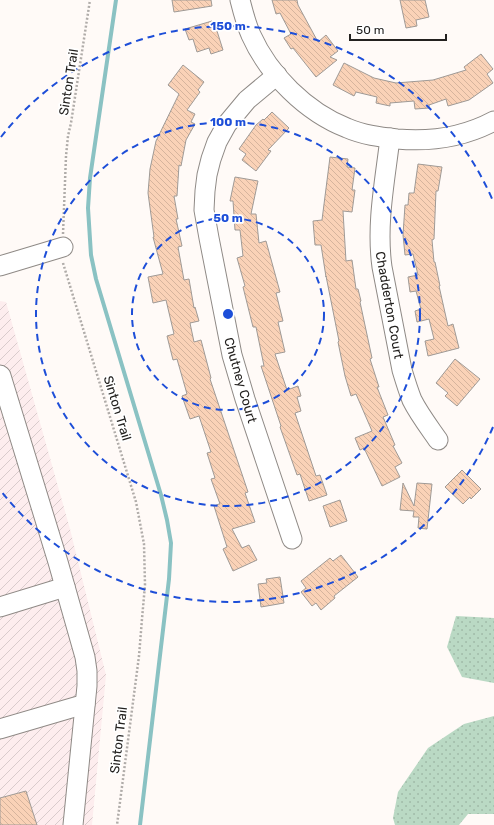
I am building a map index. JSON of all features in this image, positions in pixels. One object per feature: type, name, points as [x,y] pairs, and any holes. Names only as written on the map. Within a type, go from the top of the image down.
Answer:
[{"type":"street","points":[[240,0],[251,34],[264,57],[277,75],[300,100],[331,121],[348,129],[369,135],[410,140],[430,140],[448,137],[468,132],[494,121]]},
{"type":"street","name":"Chutney Court","points":[[277,75],[247,100],[227,124],[217,142],[207,175],[204,210],[208,238],[234,360],[245,400],[292,539]]},
{"type":"street","name":"Chadderton Court","points":[[390,138],[380,215],[380,252],[382,267],[402,370],[407,386],[422,417],[438,440]]},
{"type":"street","points":[[0,266],[63,247]]},
{"type":"street","points":[[0,375],[85,657],[87,686],[73,825]]},
{"type":"street","points":[[0,607],[65,587]]},
{"type":"street","points":[[0,729],[85,704]]},
{"type":"path","name":"Sinton Trail","points":[[90,0],[68,136],[66,156],[63,264],[136,502],[144,544],[145,585],[140,641],[117,825]]},
{"type":"shaded area","points":[[0,301],[6,302],[70,529],[106,675],[92,825],[0,825]]},
{"type":"green space","points":[[456,616],[494,618],[494,683],[462,677],[447,647]]},
{"type":"green space","points":[[494,716],[494,814],[468,814],[459,825],[395,825],[393,818],[398,792],[428,748],[464,724]]},
{"type":"building","points":[[172,0],[211,0],[212,6],[174,12]]},
{"type":"building","points":[[272,0],[297,0],[298,5],[318,42],[326,35],[338,51],[330,57],[337,60],[316,77],[293,48],[291,49],[284,38],[291,34],[280,13],[276,14]]},
{"type":"building","points":[[400,0],[425,0],[429,17],[416,20],[417,26],[406,28]]},
{"type":"building","points":[[212,21],[223,50],[211,54],[209,48],[197,52],[193,39],[189,40],[185,29]]},
{"type":"building","points":[[481,54],[493,69],[487,74],[493,83],[469,100],[448,106],[446,99],[429,105],[429,108],[415,109],[414,101],[390,103],[390,106],[376,103],[377,97],[356,92],[354,96],[333,85],[344,63],[374,78],[396,83],[433,80],[466,70],[464,67]]},
{"type":"building","points":[[183,65],[204,82],[198,90],[200,92],[187,110],[195,114],[191,122],[195,124],[186,140],[181,166],[179,165],[177,196],[174,196],[178,219],[176,219],[182,246],[178,247],[184,280],[189,279],[194,308],[195,307],[199,321],[190,323],[194,342],[201,340],[210,379],[248,492],[245,493],[255,522],[232,529],[242,548],[249,545],[257,560],[233,571],[223,549],[227,547],[214,506],[220,504],[211,479],[215,478],[207,453],[211,452],[199,416],[190,419],[182,396],[187,394],[177,359],[173,360],[167,336],[174,334],[166,300],[153,303],[148,277],[163,274],[153,237],[148,193],[150,169],[156,141],[179,94],[168,85]]},
{"type":"building","points":[[272,112],[289,128],[268,150],[271,151],[256,171],[242,160],[246,154],[239,149],[256,125]]},
{"type":"building","points":[[330,157],[348,159],[347,167],[355,168],[352,190],[355,190],[352,212],[343,211],[346,261],[352,260],[356,289],[358,289],[361,301],[372,358],[370,359],[379,387],[377,387],[388,415],[383,417],[395,445],[393,446],[402,463],[395,467],[400,477],[382,486],[364,448],[360,450],[355,438],[372,431],[356,394],[351,396],[338,342],[321,245],[315,245],[313,221],[322,220]]},
{"type":"building","points":[[418,164],[442,167],[438,191],[436,191],[434,239],[432,240],[434,262],[448,326],[453,324],[459,348],[428,356],[425,341],[434,339],[429,319],[417,322],[415,311],[421,309],[416,291],[410,292],[408,277],[418,275],[413,254],[405,255],[403,235],[405,205],[408,205],[409,193],[414,193]]},
{"type":"building","points":[[235,177],[258,181],[251,214],[256,214],[259,243],[266,241],[280,292],[276,293],[283,321],[278,322],[285,352],[275,354],[287,390],[298,386],[301,396],[297,397],[301,411],[295,413],[316,476],[320,475],[327,495],[309,501],[300,474],[297,475],[261,366],[264,366],[256,327],[253,327],[243,287],[245,286],[237,258],[243,256],[240,230],[235,230],[233,201],[230,201]]},
{"type":"building","points":[[455,359],[480,379],[457,406],[445,396],[448,393],[436,383]]},
{"type":"building","points":[[462,470],[481,489],[471,499],[470,497],[463,504],[445,487]]},
{"type":"building","points":[[403,483],[414,506],[417,483],[432,484],[427,529],[418,528],[419,517],[413,517],[414,511],[400,510]]},
{"type":"building","points":[[340,500],[347,521],[330,527],[323,506]]},
{"type":"building","points":[[341,555],[358,577],[334,596],[335,598],[321,610],[316,603],[312,606],[301,592],[306,588],[301,581],[330,558],[333,561]]},
{"type":"building","points":[[280,577],[284,603],[261,607],[258,584],[267,583],[266,579]]},
{"type":"building","points":[[26,791],[37,825],[0,825],[0,798]]},
{"type":"waterway","points":[[116,0],[90,178],[88,208],[91,255],[96,279],[161,495],[171,543],[169,579],[140,825]]}]
